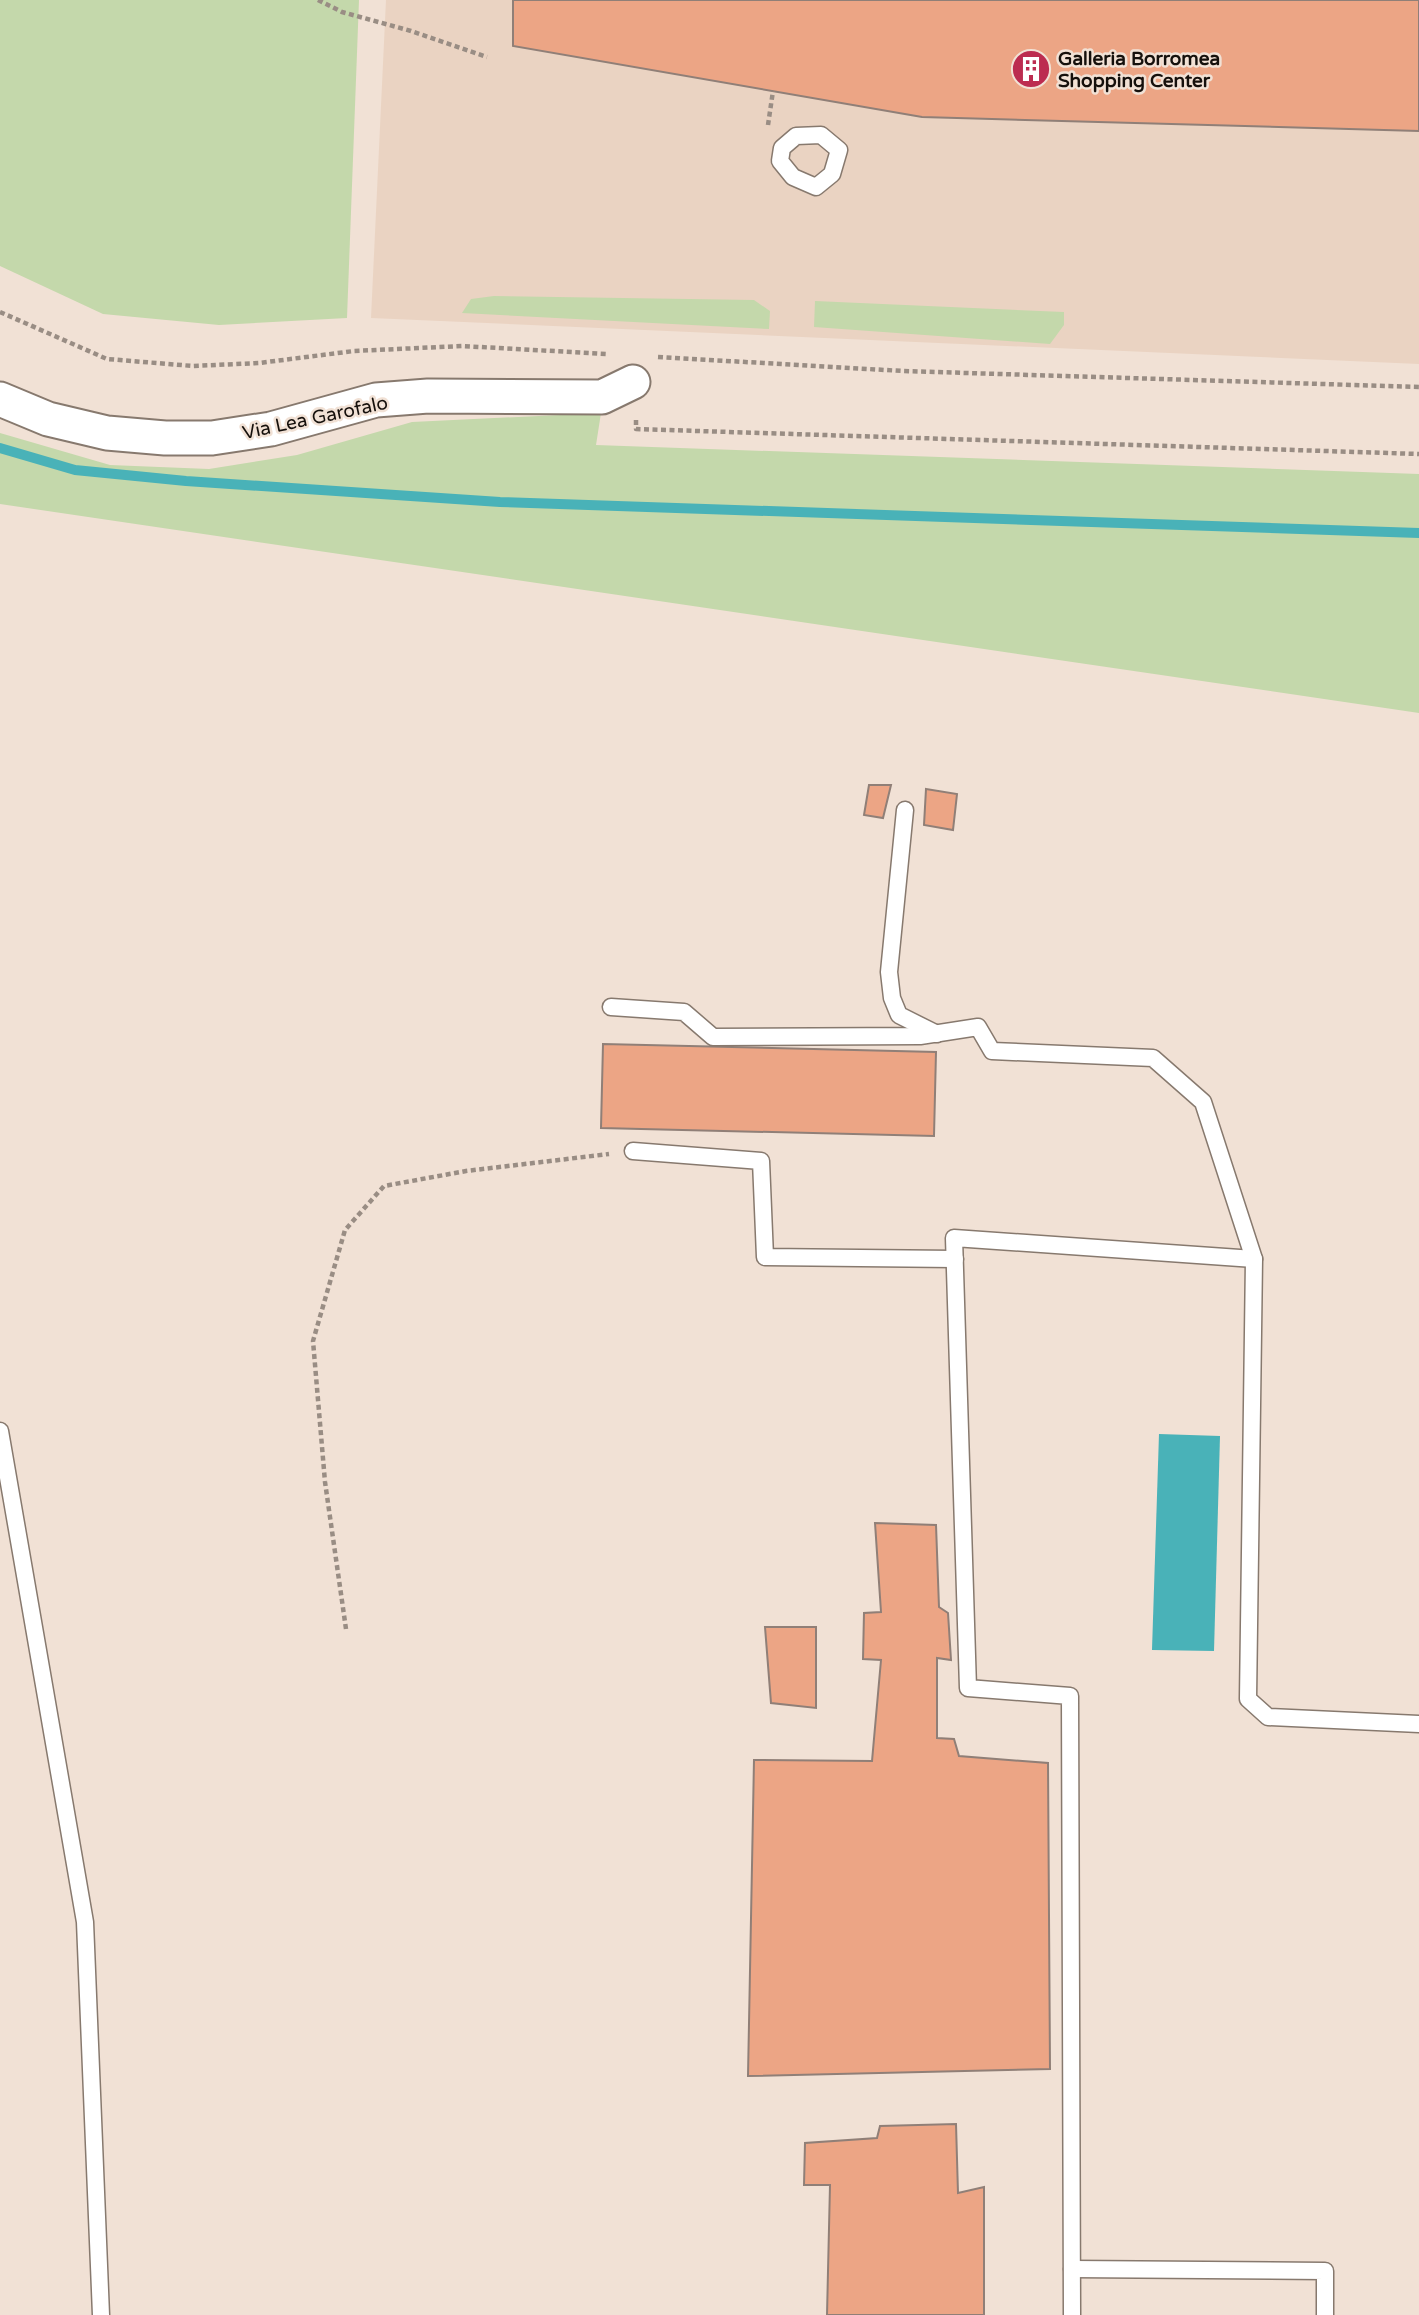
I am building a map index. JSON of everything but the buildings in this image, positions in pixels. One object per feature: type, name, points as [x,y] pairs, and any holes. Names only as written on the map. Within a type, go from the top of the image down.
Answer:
[{"type":"street","name":"Via Lea Garofalo","points":[[0,399],[48,419],[107,433],[165,438],[212,438],[271,429],[376,400],[428,396],[602,397],[642,369]]},
{"type":"lane","points":[[905,810],[889,972],[892,998],[899,1015],[937,1034]]},
{"type":"lane","points":[[611,1007],[684,1012],[713,1037],[920,1037],[978,1027],[992,1051],[1153,1058],[1203,1102],[1254,1259],[1248,1699],[1268,1717],[1419,1724]]},
{"type":"lane","points":[[634,1151],[761,1161],[765,1257],[956,1259]]},
{"type":"lane","points":[[1072,2315],[1070,1696],[968,1688],[954,1238],[1254,1259]]},
{"type":"lane","points":[[0,1431],[85,1922],[101,2315]]},
{"type":"lane","points":[[1072,2269],[1325,2270],[1325,2315]]},
{"type":"path","points":[[318,0],[342,12],[411,30],[487,57]]},
{"type":"path","points":[[766,132],[773,91]]},
{"type":"path","points":[[0,312],[107,359],[193,366],[259,362],[354,351],[449,347],[610,355]]},
{"type":"path","points":[[642,369],[902,372],[1419,387]]},
{"type":"path","points":[[636,417],[636,429],[1419,454]]},
{"type":"path","points":[[346,1629],[326,1482],[313,1342],[345,1230],[384,1186],[466,1171],[634,1151]]},
{"type":"shaded area","name":"Galleria Borromea Shopping Center","points":[[386,0],[1419,0],[1419,364],[371,318]]},
{"type":"green space","points":[[0,0],[359,0],[347,318],[219,325],[103,314],[0,266]]},
{"type":"green space","points":[[494,296],[754,300],[770,311],[769,329],[462,313],[471,299]]},
{"type":"green space","points":[[815,301],[1064,312],[1064,325],[1050,344],[814,327]]},
{"type":"green space","points":[[601,413],[596,445],[1419,474],[1419,713],[0,504],[0,433],[110,465],[209,469],[297,455],[412,422]]},
{"type":"water","points":[[1159,1434],[1220,1436],[1214,1651],[1152,1650]]},
{"type":"waterway","points":[[0,448],[75,470],[186,481],[500,502],[1419,533]]},
{"type":"place","name":"Galleria Borromea Shopping Center","points":[[1031,69]]}]
